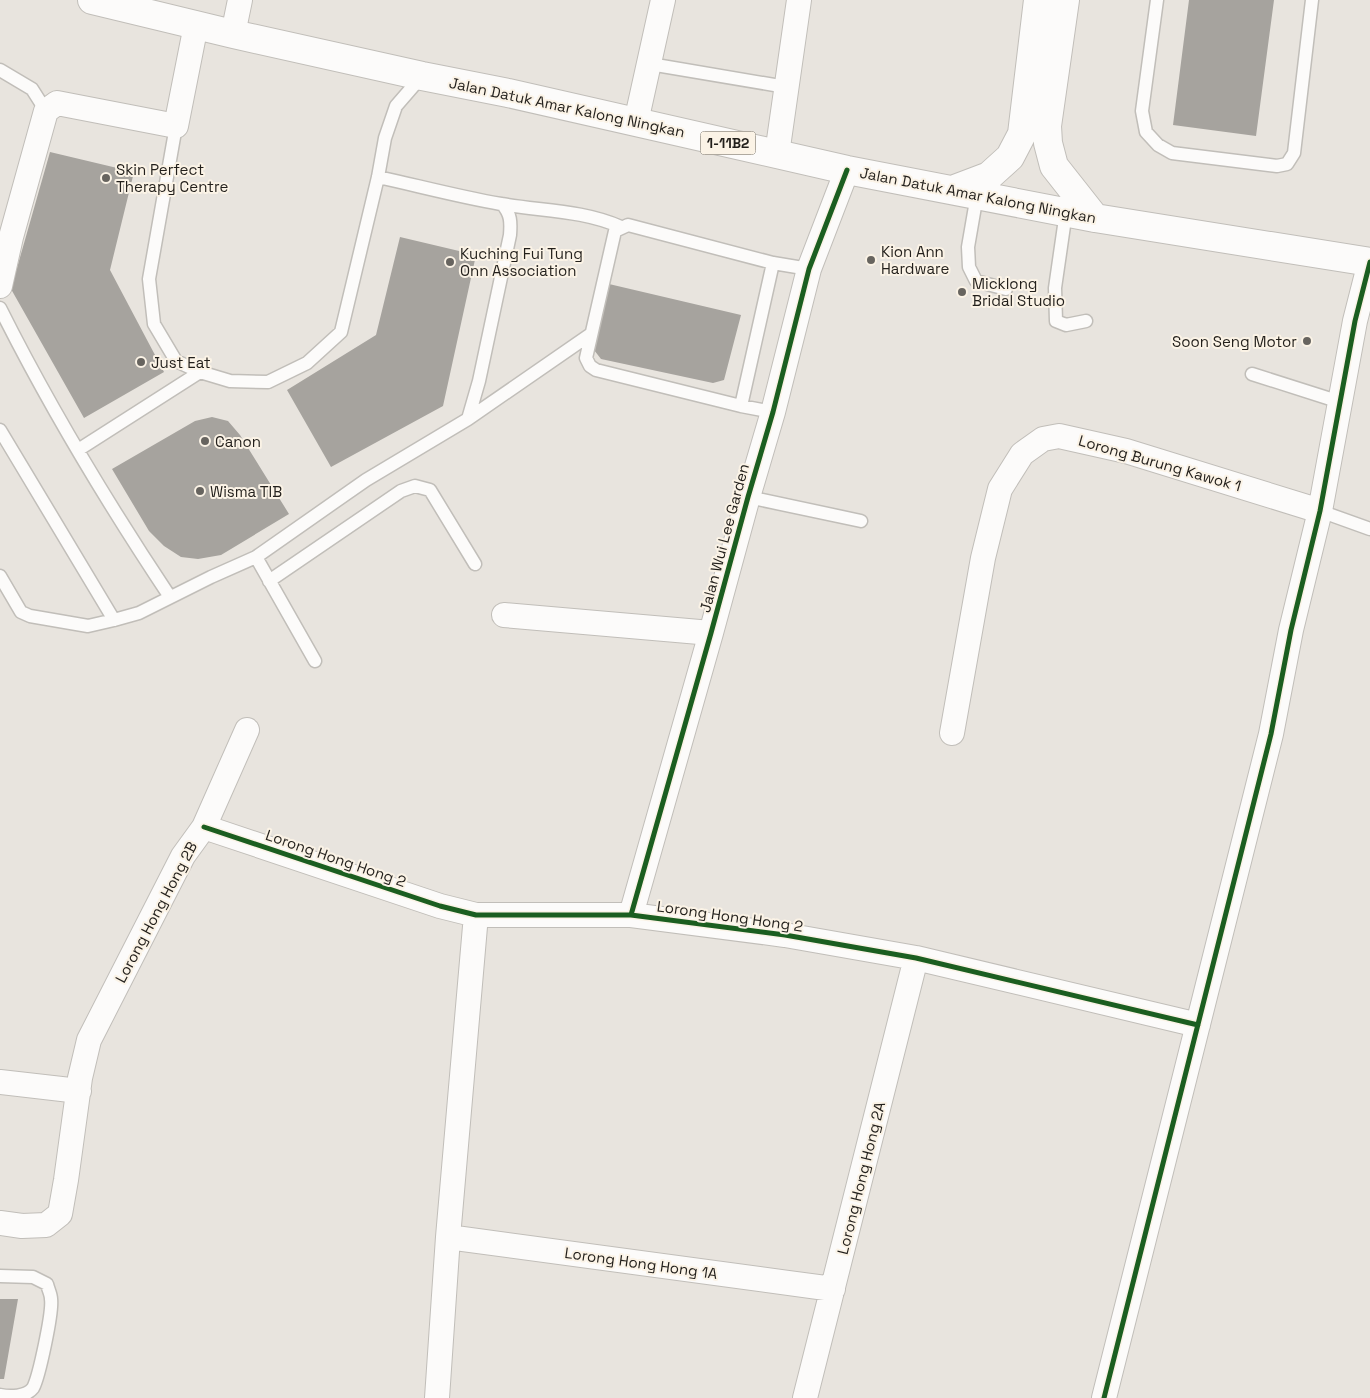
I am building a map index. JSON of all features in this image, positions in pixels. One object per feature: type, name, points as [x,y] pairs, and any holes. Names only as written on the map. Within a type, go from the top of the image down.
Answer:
[{"type":"highway","name":"Jalan Datuk Amar Kalong Ningkan","points":[[92,0],[233,34],[508,93],[847,170],[1095,218],[1370,262]]},
{"type":"highway","points":[[964,192],[989,176],[1010,157],[1022,134],[1038,0]]},
{"type":"highway","points":[[1065,0],[1047,126],[1048,143],[1054,166],[1095,218]]},
{"type":"street","points":[[233,34],[240,0]]},
{"type":"street","points":[[636,122],[663,0]]},
{"type":"street","points":[[777,154],[799,0]]},
{"type":"street","points":[[0,286],[11,238],[46,111],[57,103],[176,126],[196,25]]},
{"type":"street","name":"Jalan Wui Lee Garden","points":[[631,915],[773,412],[809,269],[847,170]]},
{"type":"street","points":[[1104,1398],[1271,734],[1291,630],[1320,511],[1355,321],[1370,262]]},
{"type":"street","name":"Lorong Burung Kawok 1","points":[[952,733],[983,558],[1000,489],[1022,454],[1043,439],[1059,436],[1126,451],[1320,511]]},
{"type":"street","points":[[504,615],[711,633]]},
{"type":"street","name":"Lorong Hong Hong 2B","points":[[0,1223],[22,1226],[46,1225],[60,1214],[89,1040],[184,856],[204,827],[247,730]]},
{"type":"street","name":"Lorong Hong Hong 2","points":[[204,827],[440,906],[476,915],[631,915],[785,935],[916,958],[1198,1025]]},
{"type":"street","points":[[436,1398],[476,915]]},
{"type":"street","name":"Lorong Hong Hong 2A","points":[[805,1398],[916,958]]},
{"type":"street","points":[[0,1082],[79,1091]]},
{"type":"street","name":"Lorong Hong Hong 1A","points":[[448,1237],[833,1289]]},
{"type":"lane","points":[[1157,0],[1142,111],[1146,132],[1158,145],[1172,153],[1277,166],[1286,164],[1294,153],[1312,0]]},
{"type":"lane","points":[[650,64],[786,87]]},
{"type":"lane","points":[[0,70],[32,89],[46,111]]},
{"type":"lane","points":[[176,126],[149,279],[154,324],[176,361],[200,372],[230,381],[268,382],[307,363],[341,332],[378,177],[385,138],[396,106],[422,76]]},
{"type":"lane","points":[[378,177],[502,204],[590,216],[621,228]]},
{"type":"lane","points":[[964,192],[969,267],[976,281],[1006,289]]},
{"type":"lane","points":[[468,419],[481,370],[510,235],[511,220],[508,210],[502,204]]},
{"type":"lane","points":[[1066,212],[1055,288],[1056,321],[1066,324],[1086,321]]},
{"type":"lane","points":[[773,412],[741,406],[596,370],[590,366],[586,358],[615,231],[628,225],[773,263],[809,269]]},
{"type":"lane","points":[[741,406],[773,263]]},
{"type":"lane","points":[[0,308],[28,363],[117,518],[170,597]]},
{"type":"lane","points":[[0,576],[20,612],[30,616],[88,626],[139,613],[256,557],[366,480],[468,419],[591,334]]},
{"type":"lane","points":[[78,450],[200,372]]},
{"type":"lane","points":[[1252,374],[1340,402]]},
{"type":"lane","points":[[0,430],[114,620]]},
{"type":"lane","points":[[270,580],[401,491],[415,486],[430,490],[475,564]]},
{"type":"lane","points":[[748,496],[860,521]]},
{"type":"lane","points":[[1320,511],[1370,529]]},
{"type":"lane","points":[[256,557],[315,661]]},
{"type":"lane","points":[[0,1276],[33,1277],[47,1284],[51,1300],[45,1346],[33,1388],[25,1394],[0,1396]]},
{"type":"building","points":[[1189,0],[1274,0],[1256,136],[1173,125]]},
{"type":"building","points":[[50,152],[134,172],[110,270],[164,372],[84,418],[11,289]]},
{"type":"building","points":[[400,237],[476,255],[443,406],[331,467],[287,390],[376,335]]},
{"type":"building","points":[[609,284],[741,315],[724,380],[713,383],[601,359],[594,350]]},
{"type":"building","name":"Wisma TIB","points":[[212,417],[228,421],[240,435],[289,514],[221,555],[198,559],[181,557],[164,546],[149,531],[112,469],[195,421]]},
{"type":"building","points":[[0,1299],[18,1299],[4,1379],[0,1379]]},
{"type":"cycle path","points":[[631,915],[773,412],[809,269],[847,170]]},
{"type":"cycle path","points":[[1104,1398],[1271,734],[1291,630],[1320,511],[1355,321],[1370,262]]},
{"type":"cycle path","points":[[204,827],[440,906],[476,915],[631,915],[785,935],[916,958],[1198,1025]]},
{"type":"place","name":"Skin Perfect Therapy Centre","points":[[106,178]]},
{"type":"place","name":"Kion Ann Hardware","points":[[871,260]]},
{"type":"place","name":"Kuching Fui Tung Onn Association","points":[[450,262]]},
{"type":"place","name":"Micklong Bridal Studio","points":[[962,292]]},
{"type":"place","name":"Soon Seng Motor","points":[[1307,341]]},
{"type":"place","name":"Just Eat","points":[[141,362]]},
{"type":"place","name":"Canon","points":[[205,441]]},
{"type":"place","name":"Wisma TIB","points":[[200,491]]}]
